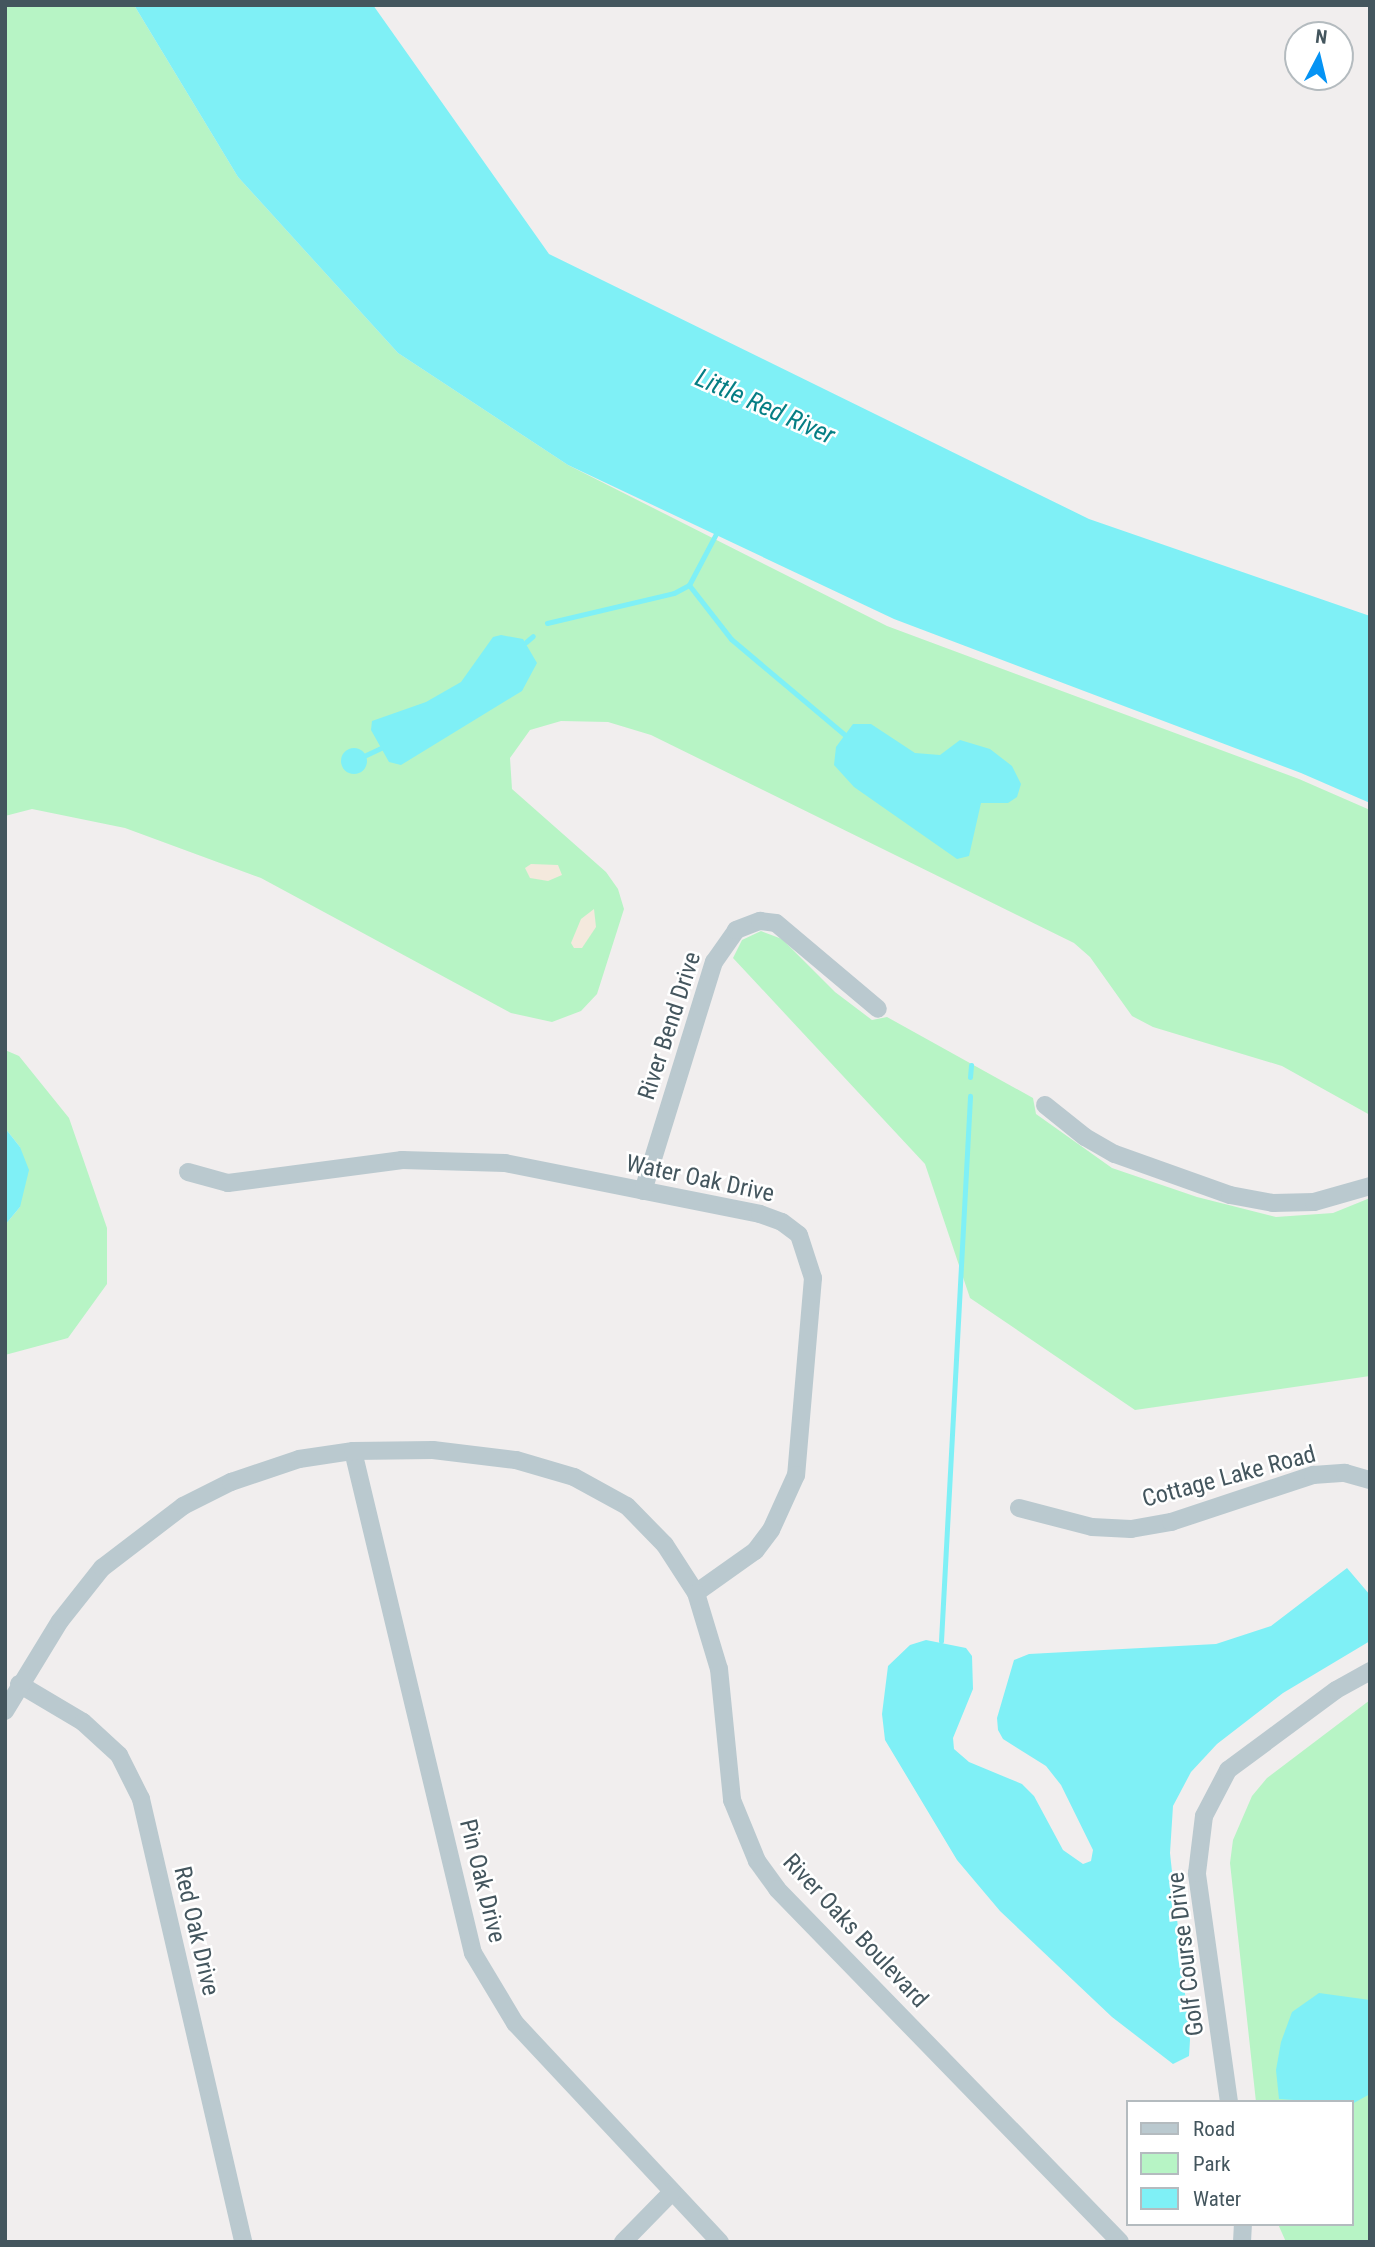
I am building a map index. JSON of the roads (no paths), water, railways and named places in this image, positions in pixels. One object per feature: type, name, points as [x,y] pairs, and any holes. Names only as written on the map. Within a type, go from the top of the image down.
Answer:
[{"type":"street","name":"River Bend Drive","points":[[643,1191],[714,962],[736,930],[760,920],[776,923],[878,1009]]},
{"type":"street","points":[[1045,1105],[1084,1137],[1115,1154],[1230,1195],[1273,1203],[1314,1202],[1370,1186]]},
{"type":"street","name":"Water Oak Drive","points":[[188,1171],[228,1182],[402,1160],[453,1159],[505,1163],[782,1222],[799,1235],[809,1255],[813,1278],[800,1453],[788,1496],[755,1550],[696,1593]]},
{"type":"street","name":"River Oaks Boulevard","points":[[5,1712],[19,1684],[60,1621],[102,1568],[183,1506],[231,1482],[299,1459],[353,1451],[433,1450],[516,1460],[574,1477],[627,1506],[665,1545],[696,1593],[719,1669],[732,1800],[757,1861],[777,1889],[1120,2242]]},
{"type":"street","name":"Pin Oak Drive","points":[[353,1451],[473,1953],[515,2023],[720,2242]]},
{"type":"street","name":"Cottage Lake Road","points":[[1019,1508],[1092,1527],[1131,1529],[1171,1522],[1313,1475],[1345,1473],[1370,1480]]},
{"type":"street","name":"Golf Course Drive","points":[[1228,2100],[1197,1873],[1204,1816],[1228,1770],[1336,1690],[1370,1671]]},
{"type":"street","name":"Red Oak Drive","points":[[19,1684],[83,1722],[101,1738],[118,1755],[141,1799],[243,2242]]},
{"type":"street","points":[[623,2242],[672,2192]]},
{"type":"water","name":"Little Red River","points":[[134,5],[373,5],[549,254],[1089,519],[1370,616],[1370,803],[1301,773],[894,619],[568,465],[398,353],[238,177]]},
{"type":"water","points":[[501,635],[523,639],[537,663],[522,691],[401,765],[389,762],[371,730],[372,721],[426,702],[461,682],[493,637]]},
{"type":"water","points":[[853,724],[871,724],[915,753],[940,755],[960,740],[990,749],[1012,766],[1021,784],[1017,797],[1008,803],[981,803],[969,856],[957,859],[854,787],[834,765],[836,747]]},
{"type":"water","points":[[354,748],[363,752],[367,761],[363,770],[354,774],[345,770],[341,761],[345,752]]},
{"type":"water","points":[[5,1128],[20,1147],[29,1170],[20,1207],[5,1225]]},
{"type":"water","points":[[1347,1568],[1370,1595],[1370,1641],[1283,1693],[1217,1744],[1191,1772],[1173,1806],[1170,1853],[1190,2040],[1189,2056],[1173,2064],[1112,2017],[1000,1911],[957,1860],[885,1740],[882,1714],[888,1666],[910,1645],[926,1640],[966,1648],[972,1656],[973,1689],[953,1738],[954,1749],[969,1762],[1022,1784],[1034,1796],[1063,1850],[1083,1864],[1091,1861],[1093,1850],[1061,1785],[1046,1766],[1003,1739],[998,1730],[997,1718],[1014,1660],[1029,1654],[1216,1644],[1271,1626]]},
{"type":"water","points":[[1319,1993],[1370,2000],[1370,2094],[1354,2103],[1354,2100],[1279,2099],[1276,2070],[1281,2042],[1292,2012]]},
{"type":"waterway","points":[[547,623],[674,593],[689,585],[718,530]]},
{"type":"waterway","points":[[689,585],[731,639],[845,735]]},
{"type":"waterway","points":[[526,642],[533,636]]},
{"type":"waterway","points":[[366,755],[381,748]]},
{"type":"waterway","points":[[970,1077],[971,1065]]},
{"type":"waterway","points":[[941,1641],[970,1096]]}]
